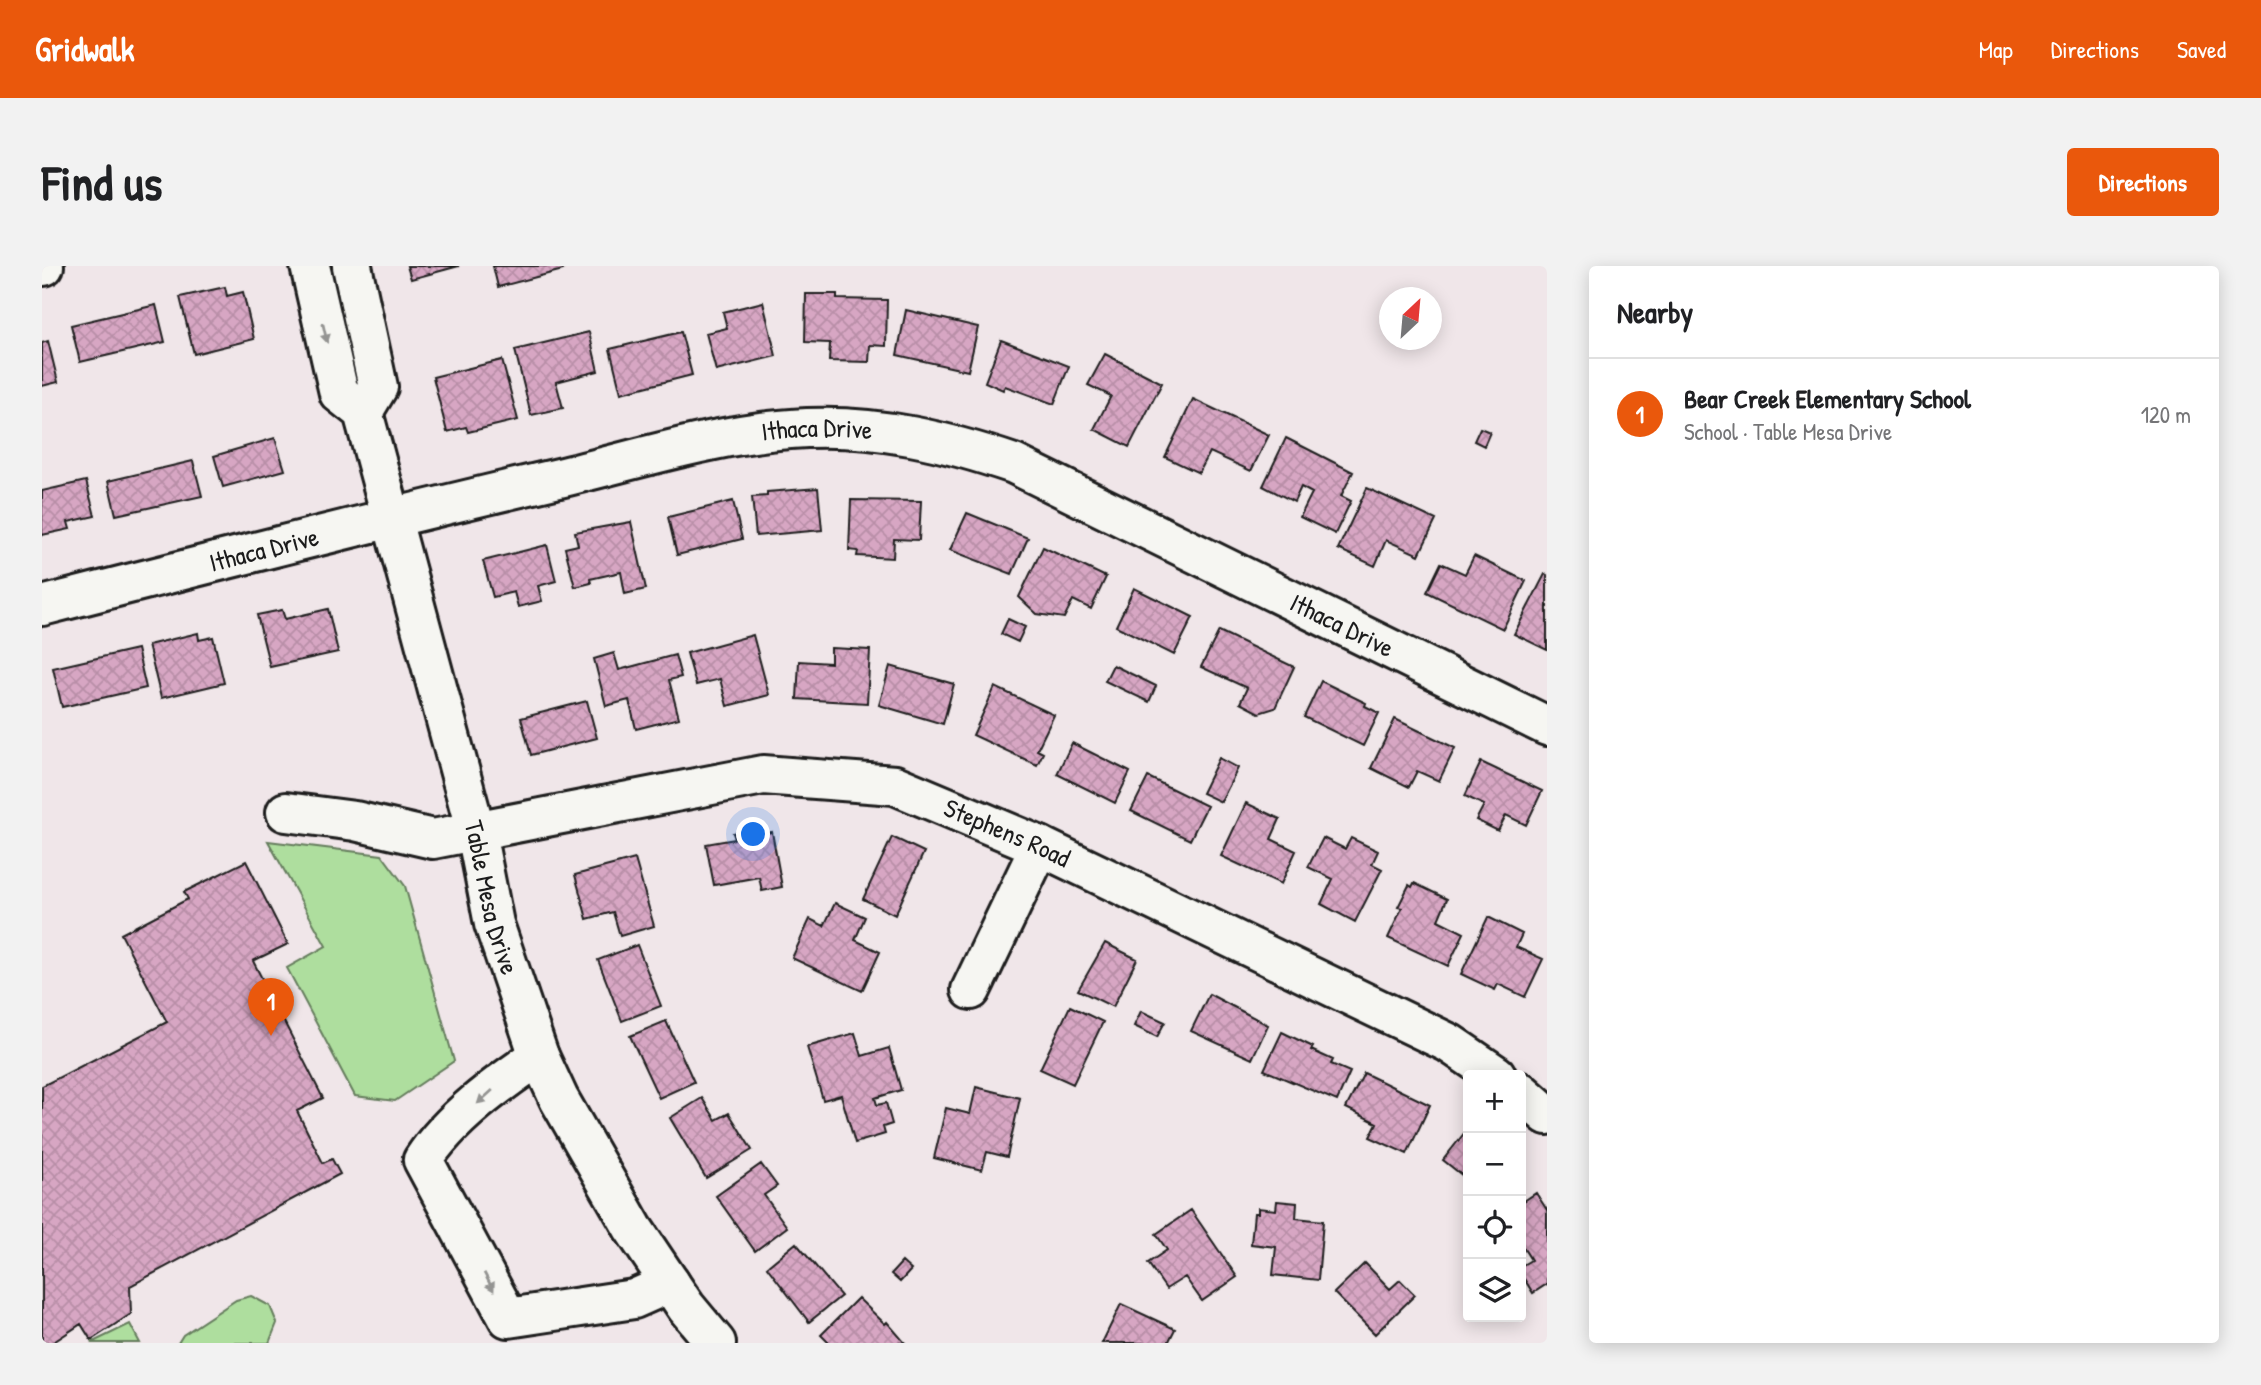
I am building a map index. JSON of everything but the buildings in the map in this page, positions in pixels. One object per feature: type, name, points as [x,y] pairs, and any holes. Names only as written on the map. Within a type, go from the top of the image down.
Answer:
[{"type":"street","points":[[310,266],[339,393],[363,412],[378,387],[352,266]]},
{"type":"street","name":"Table Mesa Drive","points":[[363,412],[476,832],[494,924],[539,1056],[559,1099],[620,1207],[670,1283],[716,1343]]},
{"type":"street","name":"Ithaca Drive","points":[[42,606],[392,517],[742,436],[806,428],[870,429],[954,443],[1014,464],[1547,726]]},
{"type":"street","name":"Stephens Road","points":[[286,813],[355,821],[433,839],[763,775],[895,785],[1040,846],[1449,1043],[1489,1070]]},
{"type":"street","points":[[971,990],[1040,846]]},
{"type":"street","points":[[539,1056],[503,1080],[433,1144],[423,1160],[508,1318],[634,1299],[670,1283]]},
{"type":"street","points":[[1526,1096],[1547,1115]]},
{"type":"green space","points":[[268,841],[382,855],[405,886],[454,1061],[395,1101],[355,1096],[287,968],[326,946]]},
{"type":"green space","points":[[251,1296],[270,1306],[277,1323],[269,1343],[178,1343],[183,1335],[236,1300]]},
{"type":"green space","points":[[130,1324],[140,1343],[91,1343]]},
{"type":"place","name":"Bear Creek Elementary School","points":[[271,1036]]}]
